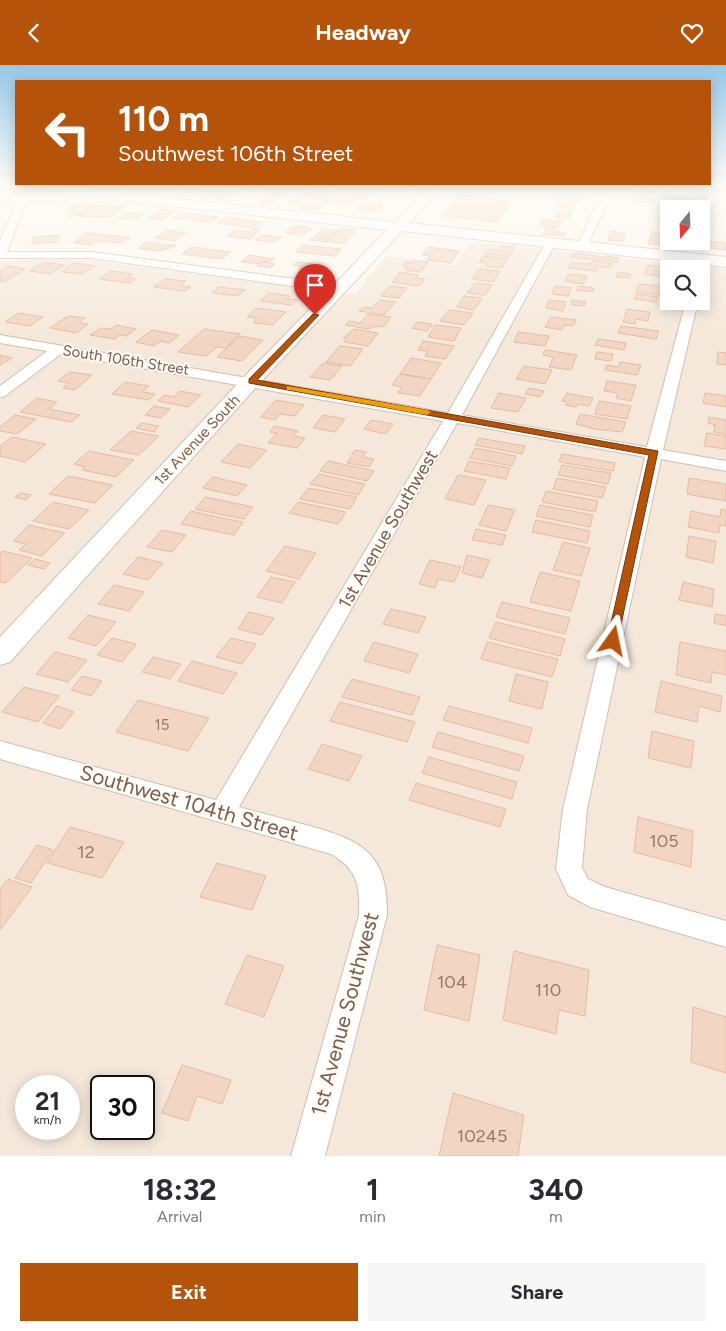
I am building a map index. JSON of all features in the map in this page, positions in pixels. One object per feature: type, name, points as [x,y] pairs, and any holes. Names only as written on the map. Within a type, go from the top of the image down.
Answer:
[{"type":"street","points":[[8,235],[0,255],[91,255],[340,289]]},
{"type":"street","name":"1st Avenue South","points":[[0,655],[252,381],[391,235]]},
{"type":"street","points":[[469,235],[582,247],[673,260]]},
{"type":"street","points":[[582,247],[588,235]]},
{"type":"street","name":"1st Avenue Southwest","points":[[222,813],[453,417],[550,244]]},
{"type":"street","points":[[710,263],[726,262]]},
{"type":"street","points":[[690,310],[654,453],[575,809],[569,869],[578,887],[600,899],[726,934]]},
{"type":"street","name":"South 106th Street","points":[[0,339],[252,381],[726,466]]},
{"type":"street","points":[[0,393],[59,349]]},
{"type":"street","name":"Southwest 104th Street","points":[[0,749],[338,845],[355,853],[368,872]]},
{"type":"street","name":"1st Avenue Southwest","points":[[308,1156],[373,915],[375,893],[368,872]]},
{"type":"shaded area","points":[[471,242],[660,262],[660,310],[710,310],[710,267],[726,269],[726,1156],[0,1156],[0,261],[74,258],[355,295],[386,256],[455,265]]},
{"type":"building","points":[[60,235],[58,242],[32,244],[34,237]]},
{"type":"building","points":[[84,235],[130,237],[123,243],[96,241],[92,245],[74,243]]},
{"type":"building","points":[[160,235],[182,235],[174,241],[155,238]]},
{"type":"building","points":[[228,235],[255,235],[250,239],[227,236]]},
{"type":"building","points":[[262,235],[282,237],[276,242],[255,240]]},
{"type":"building","points":[[316,235],[334,235],[329,239],[314,237]]},
{"type":"building","points":[[334,235],[352,235],[343,244],[327,241]]},
{"type":"building","points":[[610,235],[625,235],[623,241],[608,240]]},
{"type":"building","points":[[650,235],[660,235],[660,245],[648,244]]},
{"type":"building","points":[[314,237],[329,239],[326,242],[310,240]]},
{"type":"building","points":[[710,241],[726,243],[726,250],[710,248]]},
{"type":"building","points":[[147,242],[176,246],[160,251],[138,248]]},
{"type":"building","points":[[303,245],[341,249],[335,256],[296,252]]},
{"type":"building","points":[[501,246],[515,247],[509,257],[485,254],[489,249],[498,250]]},
{"type":"building","points":[[192,247],[231,252],[221,259],[182,254]]},
{"type":"building","points":[[428,247],[460,251],[451,263],[426,260],[430,256],[422,255]]},
{"type":"building","points":[[573,253],[605,257],[603,261],[571,257]]},
{"type":"building","points":[[249,255],[274,259],[270,262],[262,261],[258,264],[241,262]]},
{"type":"building","points":[[483,256],[507,259],[501,268],[485,266],[487,263],[479,262]]},
{"type":"building","points":[[606,256],[619,258],[618,263],[605,261]]},
{"type":"building","points":[[414,260],[428,262],[420,272],[405,270],[407,267],[403,266],[406,262],[411,263]]},
{"type":"building","points":[[592,261],[612,264],[610,268],[598,267],[596,271],[568,268],[571,262],[590,264]]},
{"type":"building","points":[[44,262],[65,265],[50,274],[29,271]]},
{"type":"building","points":[[262,262],[275,264],[270,268],[257,266]]},
{"type":"building","points":[[297,262],[321,265],[315,271],[299,269],[302,266],[294,265]]},
{"type":"building","points":[[74,263],[95,266],[82,274],[61,272]]},
{"type":"building","points":[[648,265],[660,266],[660,276],[644,274]]},
{"type":"building","points":[[7,266],[25,269],[4,282],[0,281],[0,271]]},
{"type":"building","points":[[479,269],[500,271],[494,282],[472,279]]},
{"type":"building","points":[[110,271],[133,274],[127,278],[135,279],[130,283],[99,279]]},
{"type":"building","points":[[400,272],[418,275],[416,278],[425,279],[419,286],[392,282]]},
{"type":"building","points":[[618,272],[631,274],[630,278],[616,277]]},
{"type":"building","points":[[569,274],[587,276],[583,284],[565,281]]},
{"type":"building","points":[[165,279],[186,281],[180,286],[191,287],[185,291],[154,287]]},
{"type":"building","points":[[475,283],[492,285],[485,295],[467,293]]},
{"type":"building","points":[[639,284],[660,286],[660,295],[636,292]]},
{"type":"building","points":[[390,286],[407,288],[399,298],[381,296]]},
{"type":"building","points":[[555,286],[571,288],[568,296],[552,294]]},
{"type":"building","points":[[578,286],[594,288],[593,292],[577,290]]},
{"type":"building","points":[[219,287],[245,290],[238,296],[212,293]]},
{"type":"building","points":[[269,293],[291,296],[287,299],[297,300],[292,305],[260,301]]},
{"type":"building","points":[[636,294],[658,297],[656,302],[634,299]]},
{"type":"building","points":[[464,296],[482,298],[474,310],[457,307]]},
{"type":"building","points":[[380,300],[396,302],[384,315],[359,311],[364,307],[372,308]]},
{"type":"building","points":[[549,300],[566,302],[563,311],[546,308]]},
{"type":"building","points":[[572,300],[586,302],[584,306],[571,305]]},
{"type":"building","points":[[256,308],[286,312],[273,325],[253,323],[257,318],[247,317]]},
{"type":"building","points":[[627,309],[650,312],[648,321],[636,319],[635,324],[623,322]]},
{"type":"building","points":[[449,310],[473,313],[464,325],[440,321]]},
{"type":"building","points":[[19,313],[43,317],[30,326],[5,322]]},
{"type":"building","points":[[368,314],[391,317],[383,327],[376,326],[368,329],[345,325],[349,321],[360,323]]},
{"type":"building","points":[[68,316],[85,318],[79,323],[88,324],[76,333],[50,328]]},
{"type":"building","points":[[551,317],[576,320],[573,326],[564,325],[562,330],[545,327]]},
{"type":"building","points":[[417,322],[432,324],[427,331],[412,328]]},
{"type":"building","points":[[116,325],[136,329],[126,336],[120,335],[115,339],[90,335],[101,328],[111,329]]},
{"type":"building","points":[[435,325],[461,328],[454,341],[428,337]]},
{"type":"building","points":[[621,326],[659,331],[656,339],[618,333]]},
{"type":"building","points":[[204,329],[240,334],[226,348],[217,347],[206,356],[178,352]]},
{"type":"building","points":[[354,329],[378,333],[368,346],[344,342],[347,338],[343,338]]},
{"type":"building","points":[[152,330],[179,335],[169,343],[160,341],[154,346],[136,342]]},
{"type":"building","points":[[518,332],[549,336],[545,346],[514,342]]},
{"type":"building","points":[[240,336],[263,340],[242,361],[217,357]]},
{"type":"building","points":[[598,339],[626,343],[624,350],[595,345]]},
{"type":"building","points":[[423,341],[454,346],[445,359],[425,356],[428,351],[418,350]]},
{"type":"building","points":[[340,346],[363,349],[350,366],[326,362]]},
{"type":"building","points":[[545,350],[577,355],[571,370],[549,367],[553,357],[543,355]]},
{"type":"building","points":[[597,352],[613,354],[611,361],[595,359]]},
{"type":"building","points":[[718,352],[726,353],[726,365],[717,364]]},
{"type":"building","points":[[0,355],[12,358],[0,365]]},
{"type":"building","points":[[411,358],[441,363],[431,379],[400,374]]},
{"type":"building","points":[[620,362],[641,365],[637,375],[605,370],[607,365],[618,367]]},
{"type":"building","points":[[323,363],[342,366],[330,380],[310,377]]},
{"type":"building","points":[[524,366],[552,370],[545,384],[516,379]]},
{"type":"building","points":[[70,372],[92,375],[75,390],[63,388],[69,383],[58,381]]},
{"type":"building","points":[[400,374],[431,379],[420,396],[398,393],[402,387],[392,385]]},
{"type":"building","points":[[607,381],[636,385],[631,401],[616,398],[618,393],[604,391]]},
{"type":"building","points":[[125,382],[149,386],[143,392],[155,394],[149,400],[112,394]]},
{"type":"building","points":[[529,388],[544,391],[540,397],[525,394]]},
{"type":"building","points":[[180,391],[201,395],[188,407],[158,401],[164,395],[174,397]]},
{"type":"building","points":[[499,393],[526,398],[518,412],[491,408]]},
{"type":"building","points":[[567,393],[593,398],[589,406],[578,404],[576,407],[565,405],[567,402],[562,401]]},
{"type":"building","points":[[705,393],[726,396],[726,407],[703,403]]},
{"type":"building","points":[[37,398],[57,402],[49,409],[80,415],[71,422],[20,412]]},
{"type":"building","points":[[276,400],[304,405],[295,416],[280,414],[275,420],[261,417]]},
{"type":"building","points":[[599,401],[631,406],[627,419],[595,414]]},
{"type":"building","points":[[154,406],[170,409],[161,418],[145,415]]},
{"type":"building","points":[[580,414],[626,422],[622,432],[594,429],[576,424]]},
{"type":"building","points":[[15,415],[36,419],[17,434],[0,431],[0,427]]},
{"type":"building","points":[[323,415],[345,419],[335,432],[313,428]]},
{"type":"building","points":[[709,417],[726,420],[726,434],[714,432],[715,425],[708,423]]},
{"type":"building","points":[[371,420],[393,424],[386,434],[364,429]]},
{"type":"building","points":[[142,423],[159,426],[154,432],[136,428]]},
{"type":"building","points":[[274,426],[298,431],[293,436],[305,438],[297,448],[268,443],[277,433],[270,432]]},
{"type":"building","points":[[131,431],[159,436],[139,455],[110,450]]},
{"type":"building","points":[[707,433],[726,436],[726,449],[704,446]]},
{"type":"building","points":[[12,437],[46,444],[25,462],[0,456],[0,446]]},
{"type":"building","points":[[479,438],[525,446],[522,454],[475,445]]},
{"type":"building","points":[[238,444],[267,450],[250,468],[221,462]]},
{"type":"building","points":[[475,448],[516,456],[512,466],[470,458]]},
{"type":"building","points":[[355,450],[366,452],[363,457],[374,459],[369,467],[347,463]]},
{"type":"building","points":[[89,451],[134,460],[116,477],[82,470],[85,467],[74,464]]},
{"type":"building","points":[[562,454],[615,463],[613,471],[559,462]]},
{"type":"building","points":[[328,461],[374,471],[367,481],[320,471]]},
{"type":"building","points":[[469,461],[510,468],[506,479],[464,471]]},
{"type":"building","points":[[562,465],[611,473],[608,484],[558,475]]},
{"type":"building","points":[[319,474],[365,484],[358,495],[310,484]]},
{"type":"building","points":[[458,475],[486,480],[474,505],[445,499]]},
{"type":"building","points":[[68,476],[113,485],[95,503],[49,494]]},
{"type":"building","points":[[213,477],[247,485],[237,496],[203,488]]},
{"type":"building","points":[[557,478],[606,487],[602,498],[553,489]]},
{"type":"building","points":[[689,478],[726,484],[725,501],[687,494]]},
{"type":"building","points":[[308,488],[357,497],[350,509],[300,499]]},
{"type":"building","points":[[546,491],[598,501],[595,512],[542,502]]},
{"type":"building","points":[[21,493],[31,495],[26,500],[15,497]]},
{"type":"building","points":[[205,497],[253,507],[244,519],[195,509]]},
{"type":"building","points":[[53,502],[89,510],[69,529],[33,521]]},
{"type":"building","points":[[298,502],[346,512],[338,524],[289,513]]},
{"type":"building","points":[[488,505],[515,510],[506,531],[479,525]]},
{"type":"building","points":[[540,505],[593,515],[590,527],[536,516]]},
{"type":"building","points":[[721,509],[726,510],[726,526],[720,525],[719,533],[688,527],[691,511],[720,517]]},
{"type":"building","points":[[191,511],[243,522],[234,535],[181,524]]},
{"type":"building","points":[[536,520],[590,531],[587,543],[532,532]]},
{"type":"building","points":[[29,525],[65,533],[42,556],[19,550],[26,544],[13,541]]},
{"type":"building","points":[[476,529],[506,535],[502,545],[472,540]]},
{"type":"building","points":[[162,530],[186,535],[172,552],[147,547]]},
{"type":"building","points":[[689,536],[716,541],[713,563],[686,557]]},
{"type":"building","points":[[563,542],[590,548],[581,576],[553,570]]},
{"type":"building","points":[[285,546],[316,553],[299,579],[266,571]]},
{"type":"building","points":[[2,551],[32,558],[6,583],[0,582],[0,553]]},
{"type":"building","points":[[467,555],[490,560],[482,578],[462,573]]},
{"type":"building","points":[[138,557],[163,563],[148,580],[123,574]]},
{"type":"building","points":[[35,559],[50,563],[44,569],[28,565]]},
{"type":"building","points":[[430,560],[461,567],[454,582],[438,579],[435,588],[419,584]]},
{"type":"building","points":[[540,572],[580,581],[571,611],[530,602]]},
{"type":"building","points":[[271,577],[295,582],[282,603],[257,597]]},
{"type":"building","points":[[683,582],[714,589],[712,607],[679,600]]},
{"type":"building","points":[[114,585],[144,592],[129,611],[98,604]]},
{"type":"building","points":[[502,602],[570,618],[565,634],[496,617]]},
{"type":"building","points":[[391,609],[426,617],[418,633],[383,624]]},
{"type":"building","points":[[249,612],[274,618],[262,635],[238,629]]},
{"type":"building","points":[[715,614],[726,616],[726,626],[714,623]]},
{"type":"building","points":[[88,615],[116,622],[96,646],[68,638]]},
{"type":"building","points":[[496,622],[565,639],[560,656],[489,638]]},
{"type":"building","points":[[112,638],[136,644],[122,662],[97,655]]},
{"type":"building","points":[[231,638],[256,644],[242,664],[216,657]]},
{"type":"building","points":[[374,642],[418,654],[409,673],[364,661]]},
{"type":"building","points":[[487,642],[558,659],[552,677],[481,659]]},
{"type":"building","points":[[680,642],[726,651],[726,675],[712,672],[711,683],[676,675]]},
{"type":"building","points":[[55,652],[87,660],[68,682],[36,674]]},
{"type":"building","points":[[153,657],[181,664],[170,679],[142,672]]},
{"type":"building","points":[[192,661],[237,673],[223,694],[178,681]]},
{"type":"building","points":[[516,674],[548,682],[542,709],[509,701]]},
{"type":"building","points":[[82,676],[102,681],[91,696],[71,690]]},
{"type":"building","points":[[352,679],[420,697],[412,715],[342,697]]},
{"type":"building","points":[[661,681],[722,696],[720,712],[699,706],[697,722],[655,712]]},
{"type":"building","points":[[24,687],[59,696],[38,722],[2,712]]},
{"type":"building","points":[[138,700],[209,718],[188,751],[116,732]]},
{"type":"building","points":[[340,702],[415,722],[407,742],[330,721]]},
{"type":"building","points":[[57,706],[74,712],[60,729],[43,723]]},
{"type":"building","points":[[449,706],[532,728],[528,743],[443,720]]},
{"type":"building","points":[[652,731],[694,741],[691,768],[648,758]]},
{"type":"building","points":[[438,732],[524,756],[519,771],[432,747]]},
{"type":"building","points":[[322,744],[362,756],[349,781],[308,769]]},
{"type":"building","points":[[429,757],[517,782],[512,799],[422,773]]},
{"type":"building","points":[[416,783],[506,809],[500,827],[409,800]]},
{"type":"building","points":[[638,817],[693,831],[691,867],[634,852]]},
{"type":"building","points":[[70,827],[124,842],[102,878],[47,863]]},
{"type":"building","points":[[37,845],[53,850],[31,883],[15,878]]},
{"type":"building","points":[[217,863],[266,876],[252,910],[200,897]]},
{"type":"building","points":[[8,879],[32,887],[0,930],[0,889]]},
{"type":"building","points":[[437,945],[480,955],[469,1021],[424,1010]]},
{"type":"building","points":[[514,951],[589,970],[585,1016],[559,1010],[556,1034],[503,1020]]},
{"type":"building","points":[[247,955],[284,966],[264,1017],[225,1004]]},
{"type":"building","points":[[693,1007],[726,1017],[726,1073],[691,1062]]},
{"type":"building","points":[[182,1065],[231,1080],[222,1104],[197,1096],[188,1121],[162,1113]]},
{"type":"building","points":[[453,1093],[524,1115],[518,1156],[439,1156]]},
{"type":"slow traffic","points":[[290,388],[427,412]]},
{"type":"route","points":[[315,315],[252,381],[654,453],[613,641]]}]
